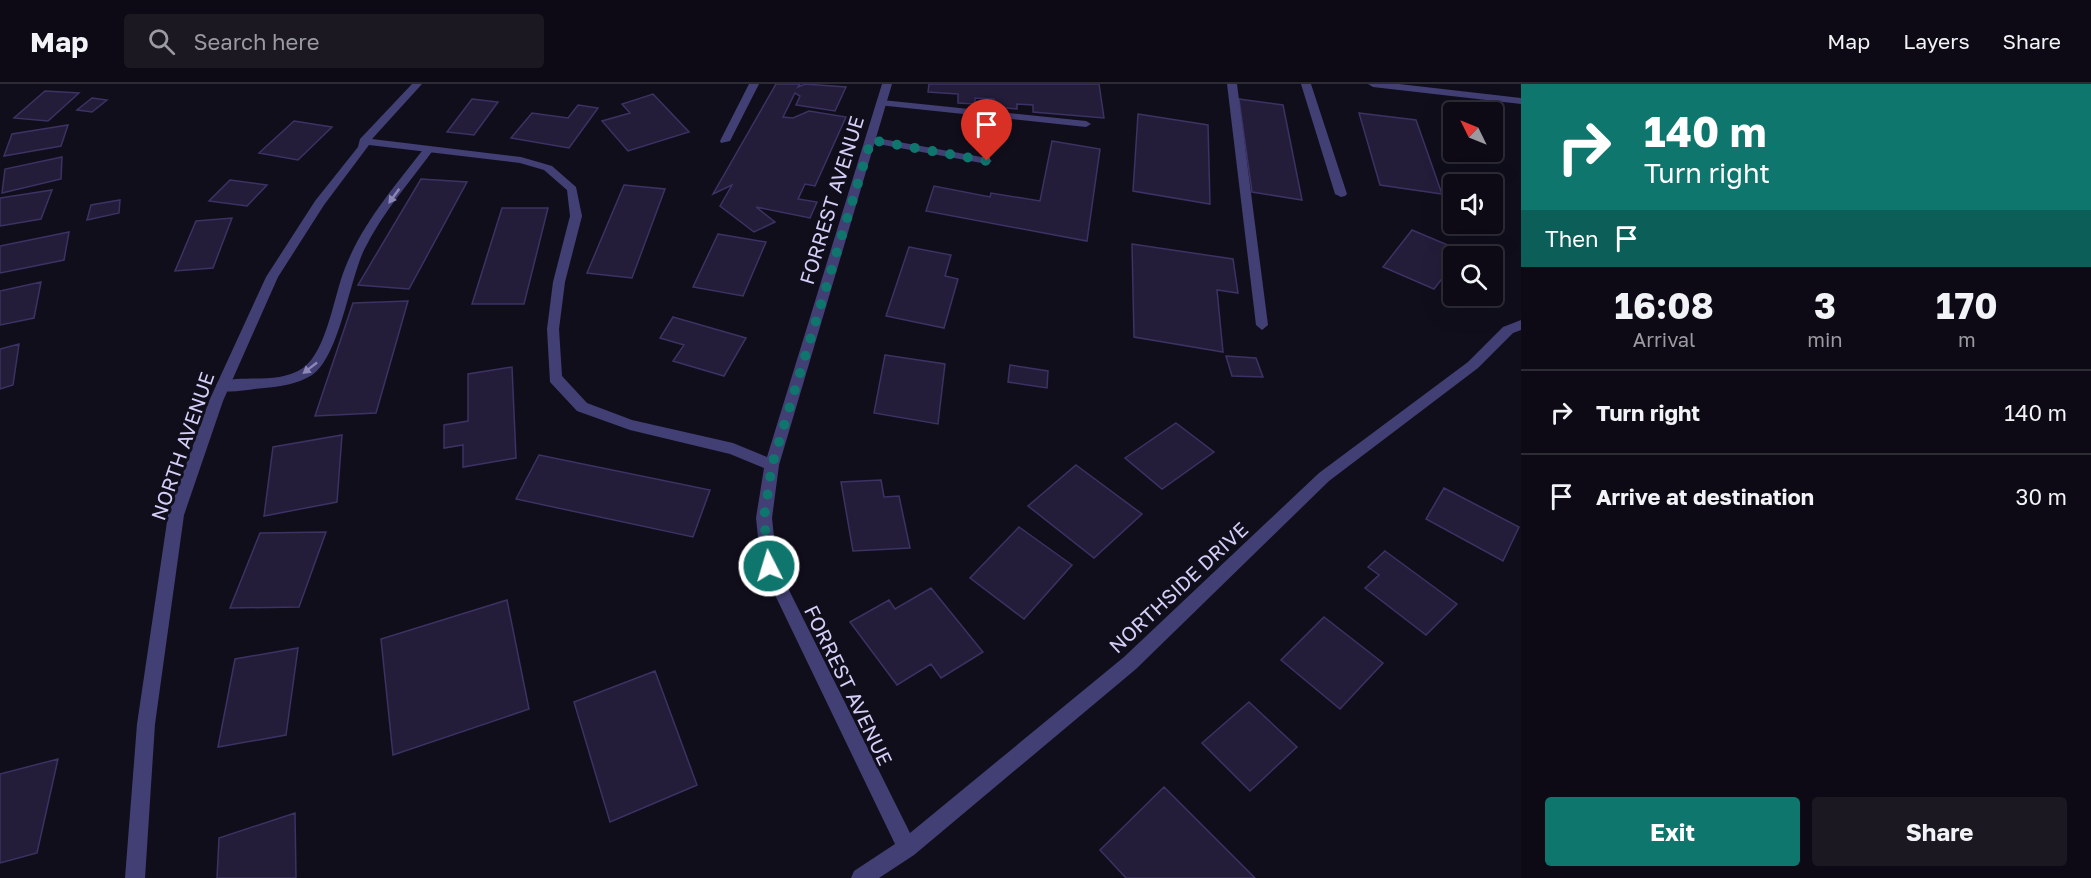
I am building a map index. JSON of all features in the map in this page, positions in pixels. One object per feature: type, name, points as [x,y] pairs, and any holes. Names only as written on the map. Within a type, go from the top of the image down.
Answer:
[{"type":"street","name":"NORTH AVENUE","points":[[135,878],[146,724],[176,515],[223,386],[272,277],[320,203],[363,147],[364,141],[417,84]]},
{"type":"street","points":[[725,141],[754,84]]},
{"type":"street","name":"FORREST AVENUE","points":[[887,84],[772,465],[764,518],[769,566],[890,818],[907,848]]},
{"type":"street","points":[[1232,84],[1262,325]]},
{"type":"street","points":[[1306,84],[1341,194]]},
{"type":"street","points":[[1373,84],[1521,101]]},
{"type":"street","points":[[882,103],[1086,124]]},
{"type":"street","points":[[871,140],[987,161]]},
{"type":"street","points":[[364,141],[521,160],[548,168],[573,189],[576,216],[559,282],[553,329],[555,378],[582,406],[630,425],[732,449],[772,465]]},
{"type":"street","points":[[223,386],[292,379],[309,371],[321,358],[350,267],[364,239],[429,149]]},
{"type":"street","name":"NORTHSIDE DRIVE","points":[[861,878],[907,848],[1130,663],[1324,477],[1473,365],[1508,330],[1521,325]]},
{"type":"building","points":[[776,84],[800,84],[798,87],[805,84],[846,87],[835,111],[796,105],[800,96],[795,93],[783,117],[793,118],[809,111],[846,117],[815,186],[805,184],[798,199],[817,202],[810,218],[756,207],[775,222],[754,232],[720,206],[732,185],[713,194]]},
{"type":"building","points":[[929,84],[1099,84],[1104,118],[1033,112],[1033,105],[1017,104],[1017,109],[994,107],[994,99],[975,98],[975,104],[958,103],[958,94],[928,92]]},
{"type":"building","points":[[45,91],[79,93],[48,121],[14,118]]},
{"type":"building","points":[[653,94],[689,132],[628,151],[602,121],[630,113],[622,104]]},
{"type":"building","points":[[92,98],[107,100],[92,112],[77,110]]},
{"type":"building","points":[[472,99],[498,102],[474,135],[447,132]]},
{"type":"building","points":[[1239,99],[1283,105],[1302,200],[1252,192]]},
{"type":"building","points":[[578,105],[598,108],[569,148],[511,138],[532,113],[568,118]]},
{"type":"building","points":[[1359,113],[1416,120],[1442,194],[1380,185]]},
{"type":"building","points":[[1138,114],[1208,125],[1210,204],[1133,191]]},
{"type":"building","points":[[294,121],[332,127],[298,160],[259,153]]},
{"type":"building","points":[[68,125],[61,146],[4,156],[12,134]]},
{"type":"building","points":[[1052,141],[1100,149],[1087,241],[926,211],[934,186],[990,197],[991,193],[1040,201]]},
{"type":"building","points":[[62,157],[61,179],[2,193],[5,169]]},
{"type":"building","points":[[421,179],[467,182],[409,289],[358,285]]},
{"type":"building","points":[[230,180],[267,185],[247,206],[209,201]]},
{"type":"building","points":[[624,185],[665,189],[632,278],[587,273]]},
{"type":"building","points":[[52,190],[41,219],[0,226],[0,198]]},
{"type":"building","points":[[120,200],[119,213],[87,220],[91,205]]},
{"type":"building","points":[[502,208],[548,208],[524,304],[472,304]]},
{"type":"building","points":[[232,218],[213,268],[175,271],[196,221]]},
{"type":"building","points":[[1412,230],[1450,246],[1443,246],[1443,277],[1434,289],[1383,267]]},
{"type":"building","points":[[69,232],[64,260],[0,273],[0,246]]},
{"type":"building","points":[[718,234],[766,242],[743,296],[693,287]]},
{"type":"building","points":[[1132,244],[1233,259],[1238,293],[1217,290],[1223,352],[1134,337]]},
{"type":"building","points":[[909,247],[951,255],[945,276],[958,279],[944,328],[886,316]]},
{"type":"building","points":[[41,282],[34,318],[0,325],[0,291]]},
{"type":"building","points":[[408,301],[376,413],[315,416],[353,303]]},
{"type":"building","points":[[673,317],[746,338],[724,376],[673,361],[684,345],[660,338]]},
{"type":"building","points":[[19,344],[13,385],[0,389],[0,349]]},
{"type":"building","points":[[885,355],[945,364],[938,424],[874,413]]},
{"type":"building","points":[[1226,356],[1256,358],[1263,377],[1232,376]]},
{"type":"building","points":[[1010,365],[1048,371],[1047,388],[1008,382]]},
{"type":"building","points":[[512,367],[516,458],[463,467],[463,445],[444,448],[444,425],[468,421],[468,374]]},
{"type":"building","points":[[1176,423],[1214,452],[1162,489],[1125,458]]},
{"type":"building","points":[[342,435],[337,502],[264,516],[273,447]]},
{"type":"building","points":[[539,455],[710,490],[693,537],[516,499]]},
{"type":"building","points":[[1076,465],[1142,514],[1094,558],[1028,506]]},
{"type":"building","points":[[881,480],[884,497],[899,496],[910,548],[853,551],[841,482]]},
{"type":"building","points":[[1444,488],[1519,527],[1503,561],[1426,519]]},
{"type":"building","points":[[1019,527],[1072,565],[1024,619],[970,578]]},
{"type":"building","points":[[326,532],[299,607],[230,608],[260,533]]},
{"type":"building","points":[[1385,551],[1457,604],[1426,635],[1365,588],[1379,575],[1368,567]]},
{"type":"building","points":[[931,588],[983,652],[941,678],[931,664],[897,685],[850,622],[889,600],[895,609]]},
{"type":"building","points":[[507,600],[529,709],[393,755],[381,639]]},
{"type":"building","points":[[1324,617],[1383,663],[1340,709],[1281,660]]},
{"type":"building","points":[[298,648],[286,735],[218,747],[235,659]]},
{"type":"building","points":[[655,671],[697,785],[610,822],[574,702]]},
{"type":"building","points":[[1249,702],[1297,747],[1250,791],[1202,743]]},
{"type":"building","points":[[58,759],[37,853],[0,863],[0,774]]},
{"type":"building","points":[[1164,787],[1255,878],[1126,878],[1100,850]]},
{"type":"building","points":[[295,813],[296,878],[217,878],[219,838]]},
{"type":"route","points":[[769,566],[764,518],[772,465],[871,140],[987,161]]}]
